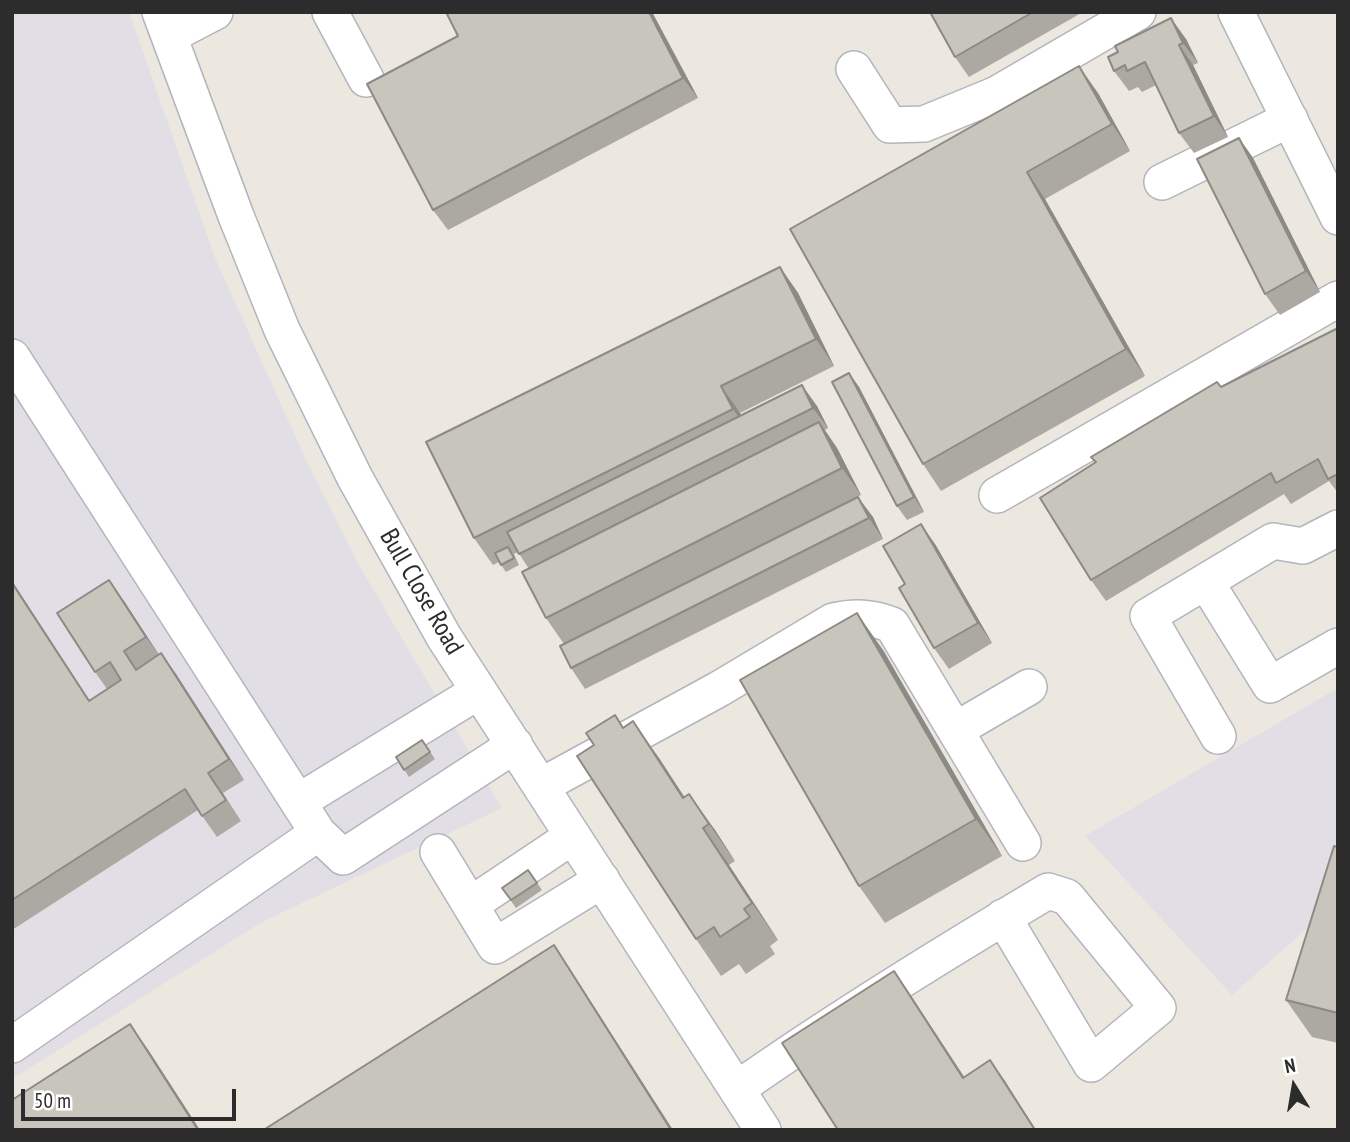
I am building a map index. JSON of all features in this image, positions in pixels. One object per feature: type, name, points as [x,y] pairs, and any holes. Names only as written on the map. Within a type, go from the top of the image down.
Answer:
[{"type":"street","points":[[164,24],[215,12]]},
{"type":"street","points":[[330,12],[366,79]]},
{"type":"street","points":[[854,69],[890,125],[924,124],[997,94],[1138,12]]},
{"type":"street","points":[[1236,12],[1338,217]]},
{"type":"street","name":"Bull Close Road","points":[[164,24],[282,330],[355,478],[444,637],[763,1130]]},
{"type":"street","points":[[1162,182],[1290,119]]},
{"type":"street","points":[[997,495],[1338,299]]},
{"type":"street","points":[[12,357],[318,833],[343,857],[515,745]]},
{"type":"street","points":[[1218,736],[1148,616],[1273,541],[1303,546],[1338,528]]},
{"type":"street","points":[[1206,582],[1270,685],[1338,646]]},
{"type":"street","points":[[541,786],[719,689],[833,621],[849,617],[873,617],[892,625],[1023,842]]},
{"type":"street","points":[[957,729],[1029,687]]},
{"type":"street","points":[[298,802],[479,691]]},
{"type":"street","points":[[12,1045],[318,833]]},
{"type":"street","points":[[470,905],[573,836]]},
{"type":"street","points":[[438,852],[495,946],[602,880]]},
{"type":"street","points":[[737,1089],[899,980],[1048,891],[1067,897],[1158,1008],[1091,1064],[1003,918]]},
{"type":"shaded area","points":[[12,12],[129,12],[215,258],[307,462],[360,567],[502,808],[262,922],[12,1079]]},
{"type":"shaded area","points":[[1338,688],[1338,901],[1232,995],[1085,836]]},
{"type":"building","points":[[446,12],[649,12],[683,78],[433,210],[367,84],[458,36]]},
{"type":"building","points":[[930,12],[1033,12],[955,57]]},
{"type":"building","points":[[1171,18],[1183,43],[1179,45],[1214,116],[1179,133],[1145,62],[1127,71],[1125,65],[1114,71],[1108,57],[1118,52],[1115,46]]},
{"type":"building","points":[[1079,66],[1112,124],[1027,172],[1126,349],[923,464],[790,229]]},
{"type":"building","points":[[1239,138],[1306,271],[1265,294],[1197,159]]},
{"type":"building","points":[[780,267],[816,339],[721,386],[733,409],[474,538],[426,442]]},
{"type":"building","points":[[1338,328],[1338,474],[1328,479],[1318,459],[1276,483],[1271,473],[1091,580],[1040,498],[1096,462],[1091,457],[1217,382],[1221,387]]},
{"type":"building","points":[[849,373],[914,497],[897,506],[832,382]]},
{"type":"building","points":[[802,385],[813,408],[519,554],[507,532]]},
{"type":"building","points":[[819,422],[842,468],[546,618],[522,572]]},
{"type":"building","points":[[858,497],[869,518],[571,668],[560,646]]},
{"type":"building","points":[[921,524],[978,623],[934,648],[899,588],[905,584],[883,546]]},
{"type":"building","points":[[508,547],[514,558],[501,565],[495,553]]},
{"type":"building","points":[[109,580],[146,637],[124,651],[136,670],[161,653],[229,759],[208,773],[226,800],[202,816],[185,789],[12,900],[12,583],[89,701],[121,680],[110,662],[95,672],[57,613]]},
{"type":"building","points":[[857,613],[976,819],[859,886],[740,680]]},
{"type":"building","points":[[615,715],[623,728],[633,721],[683,798],[689,794],[709,824],[703,828],[752,903],[744,909],[750,917],[720,937],[714,927],[696,939],[577,756],[594,745],[586,733]]},
{"type":"building","points":[[422,740],[430,752],[404,770],[396,757]]},
{"type":"building","points":[[1334,846],[1338,847],[1338,1013],[1286,1000]]},
{"type":"building","points":[[528,870],[537,883],[511,900],[502,888]]},
{"type":"building","points":[[554,945],[671,1130],[265,1130],[265,1129]]},
{"type":"building","points":[[894,971],[963,1078],[990,1060],[1035,1130],[838,1130],[782,1043]]},
{"type":"building","points":[[130,1024],[198,1130],[12,1130],[12,1100]]}]
